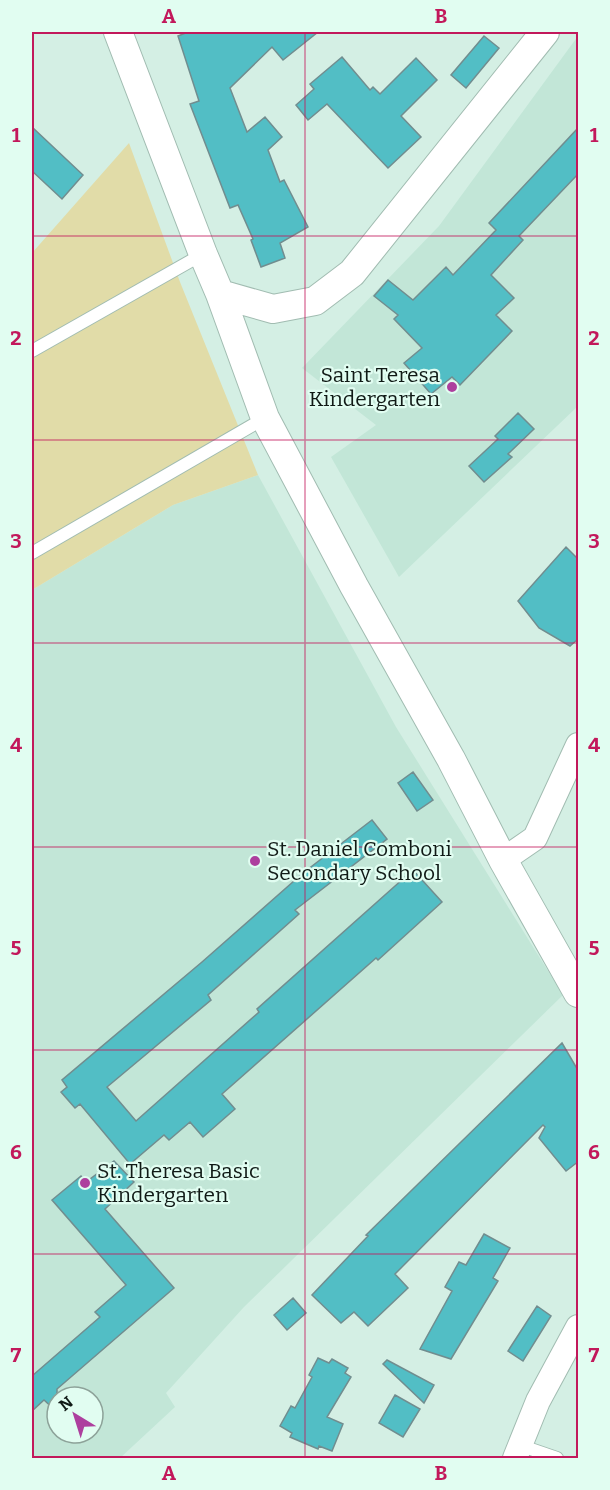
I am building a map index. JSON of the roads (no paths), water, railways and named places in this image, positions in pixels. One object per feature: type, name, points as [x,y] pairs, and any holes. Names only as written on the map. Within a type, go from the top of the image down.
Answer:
[{"type":"street","points":[[118,32],[202,254],[220,294],[265,418],[354,586],[451,759],[503,860],[579,993]]},
{"type":"street","points":[[220,294],[273,309],[315,301],[352,273],[544,32]]},
{"type":"street","points":[[503,860],[535,838],[579,745]]},
{"type":"street","points":[[519,1452],[538,1401],[579,1327]]},
{"type":"lane","points":[[32,351],[202,254]]},
{"type":"lane","points":[[32,553],[265,418]]},
{"type":"lane","points":[[519,1452],[557,1458]]},
{"type":"place","name":"Saint Teresa Kindergarten","points":[[452,387]]},
{"type":"place","name":"St. Daniel Comboni Secondary School","points":[[255,861]]},
{"type":"place","name":"St. Theresa Basic Kindergarten","points":[[85,1183]]}]
